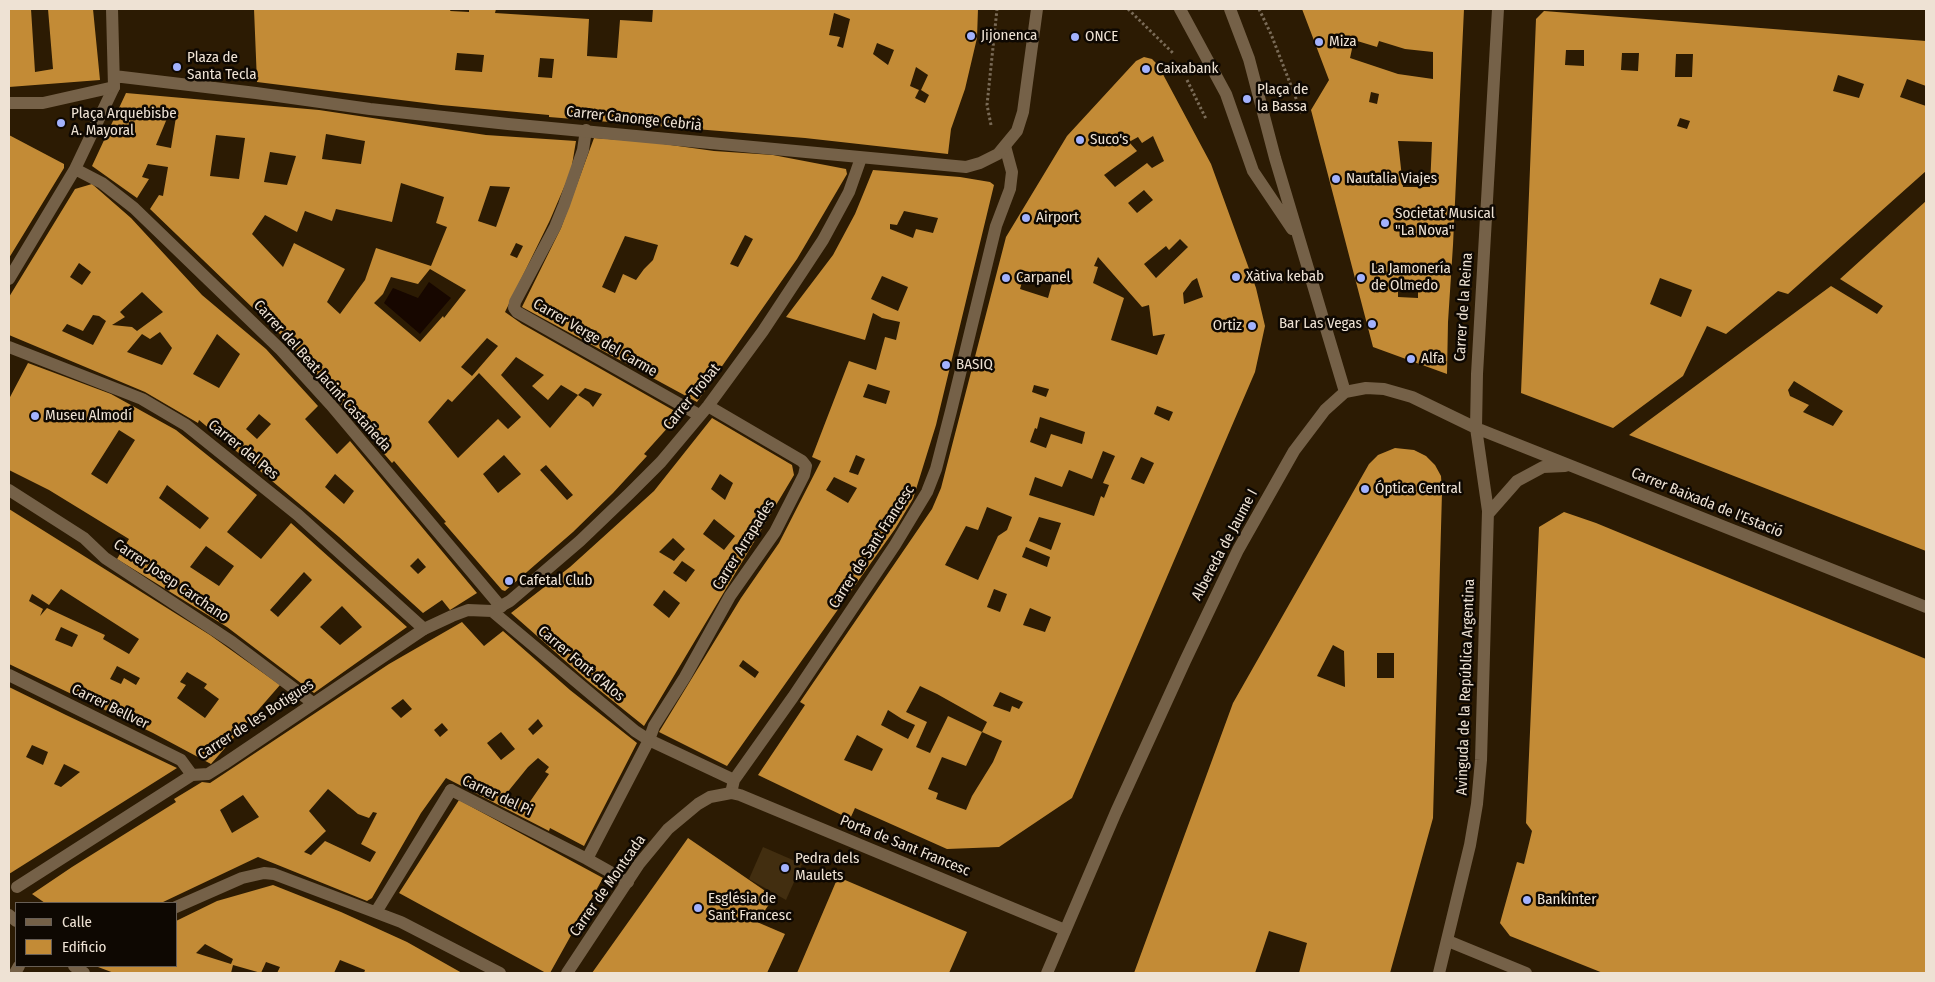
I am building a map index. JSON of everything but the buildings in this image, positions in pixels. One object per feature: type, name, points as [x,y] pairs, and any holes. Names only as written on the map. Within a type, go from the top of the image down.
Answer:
[{"type":"street","points":[[9,279],[75,169],[114,82],[112,9]]},
{"type":"street","points":[[1005,146],[1016,130],[1023,112],[1037,9]]},
{"type":"street","points":[[1180,9],[1226,94],[1253,171],[1299,239]]},
{"type":"street","points":[[1230,9],[1250,59],[1268,133],[1345,392]]},
{"type":"street","name":"Carrer de la Reina","points":[[1476,428],[1477,374],[1498,9]]},
{"type":"street","points":[[9,103],[43,103],[114,82]]},
{"type":"street","name":"Carrer Canonge Cebrià","points":[[114,82],[256,92],[370,109],[966,167],[990,159],[1005,146]]},
{"type":"street","name":"Carrer Verge del Carme","points":[[586,130],[583,150],[564,205],[555,227],[515,302],[514,308],[517,312],[703,411]]},
{"type":"street","name":"Carrer de Sant Francesc","points":[[731,793],[734,780],[793,697],[905,529],[927,492],[936,469],[996,226],[1010,189],[1012,172],[1005,146]]},
{"type":"street","name":"Carrer Trobat","points":[[497,609],[580,541],[629,494],[661,462],[703,411],[780,307],[823,240],[850,192],[861,158]]},
{"type":"street","name":"Carrer del Beat Jacint Castañeda","points":[[75,169],[102,183],[134,208],[281,350],[363,443],[497,609]]},
{"type":"street","name":"Carrer del Pes","points":[[9,347],[142,399],[186,425],[298,515],[424,629]]},
{"type":"street","name":"Carrer Baixada de l'Estació","points":[[1345,392],[1366,388],[1384,389],[1412,397],[1476,428],[1926,607]]},
{"type":"street","name":"Albereda de Jaume I","points":[[1047,973],[1116,812],[1238,550],[1294,451],[1324,410],[1345,392]]},
{"type":"street","name":"Carrer Arrapades","points":[[649,740],[654,726],[685,677],[730,596],[775,532],[804,475],[806,466],[802,461],[703,411]]},
{"type":"street","name":"Avinguda de la República Argentina","points":[[1439,973],[1470,845],[1478,795],[1481,760],[1488,514],[1485,481],[1476,428]]},
{"type":"street","points":[[1488,514],[1517,481],[1543,467],[1567,465]]},
{"type":"street","name":"Carrer Josep Carchano","points":[[9,490],[84,538],[105,558],[232,642],[313,703]]},
{"type":"street","name":"Carrer Font d'Alos","points":[[497,609],[634,730],[649,740],[734,780]]},
{"type":"street","name":"Carrer de les Botigues","points":[[17,887],[192,775],[208,774],[424,629],[468,610],[497,609]]},
{"type":"street","name":"Carrer Bellver","points":[[9,675],[181,760],[192,775]]},
{"type":"street","points":[[587,859],[649,740]]},
{"type":"street","name":"Carrer del Pi","points":[[376,912],[451,790],[628,882]]},
{"type":"street","name":"Porta de Sant Francesc","points":[[731,793],[1065,930]]},
{"type":"street","name":"Carrer de Montcada","points":[[567,973],[650,850],[678,820],[710,797],[731,793]]},
{"type":"street","points":[[178,906],[242,878],[264,873],[274,874],[376,912],[433,937],[500,973]]},
{"type":"street","points":[[1448,941],[1526,973]]},
{"type":"path","points":[[997,9],[987,104],[991,125],[1005,146]]},
{"type":"path","points":[[1128,9],[1175,55]]},
{"type":"path","points":[[1259,9],[1271,34],[1302,114]]},
{"type":"path","points":[[1184,72],[1208,123]]},
{"type":"shaded area","points":[[429,282],[451,298],[420,334],[384,303],[393,288],[418,298]]},
{"type":"shaded area","points":[[763,847],[802,864],[786,900],[749,879]]},
{"type":"place","name":"Jijonenca","points":[[971,36]]},
{"type":"place","name":"ONCE","points":[[1075,37]]},
{"type":"place","name":"Miza","points":[[1319,42]]},
{"type":"place","name":"Plaza de Santa Tecla","points":[[177,67]]},
{"type":"place","name":"Caixabank","points":[[1146,69]]},
{"type":"place","name":"Plaça de la Bassa","points":[[1247,99]]},
{"type":"place","name":"Plaça Arquebisbe A. Mayoral","points":[[61,123]]},
{"type":"place","name":"Suco's","points":[[1080,140]]},
{"type":"place","name":"Nautalia Viajes","points":[[1336,179]]},
{"type":"place","name":"Airport","points":[[1026,218]]},
{"type":"place","name":"Societat Musical \"La Nova\"","points":[[1385,223]]},
{"type":"place","name":"Xàtiva kebab","points":[[1236,277]]},
{"type":"place","name":"Carpanel","points":[[1006,278]]},
{"type":"place","name":"La Jamonería de Olmedo","points":[[1361,278]]},
{"type":"place","name":"Bar Las Vegas","points":[[1372,324]]},
{"type":"place","name":"Ortiz","points":[[1252,326]]},
{"type":"place","name":"Alfa","points":[[1411,359]]},
{"type":"place","name":"BASIQ","points":[[946,365]]},
{"type":"place","name":"Museu Almodí","points":[[35,416]]},
{"type":"place","name":"Óptica Central","points":[[1365,489]]},
{"type":"place","name":"Cafetal Club","points":[[509,581]]},
{"type":"place","name":"Pedra dels Maulets","points":[[785,868]]},
{"type":"place","name":"Bankinter","points":[[1527,900]]},
{"type":"place","name":"Església de Sant Francesc","points":[[698,908]]}]
